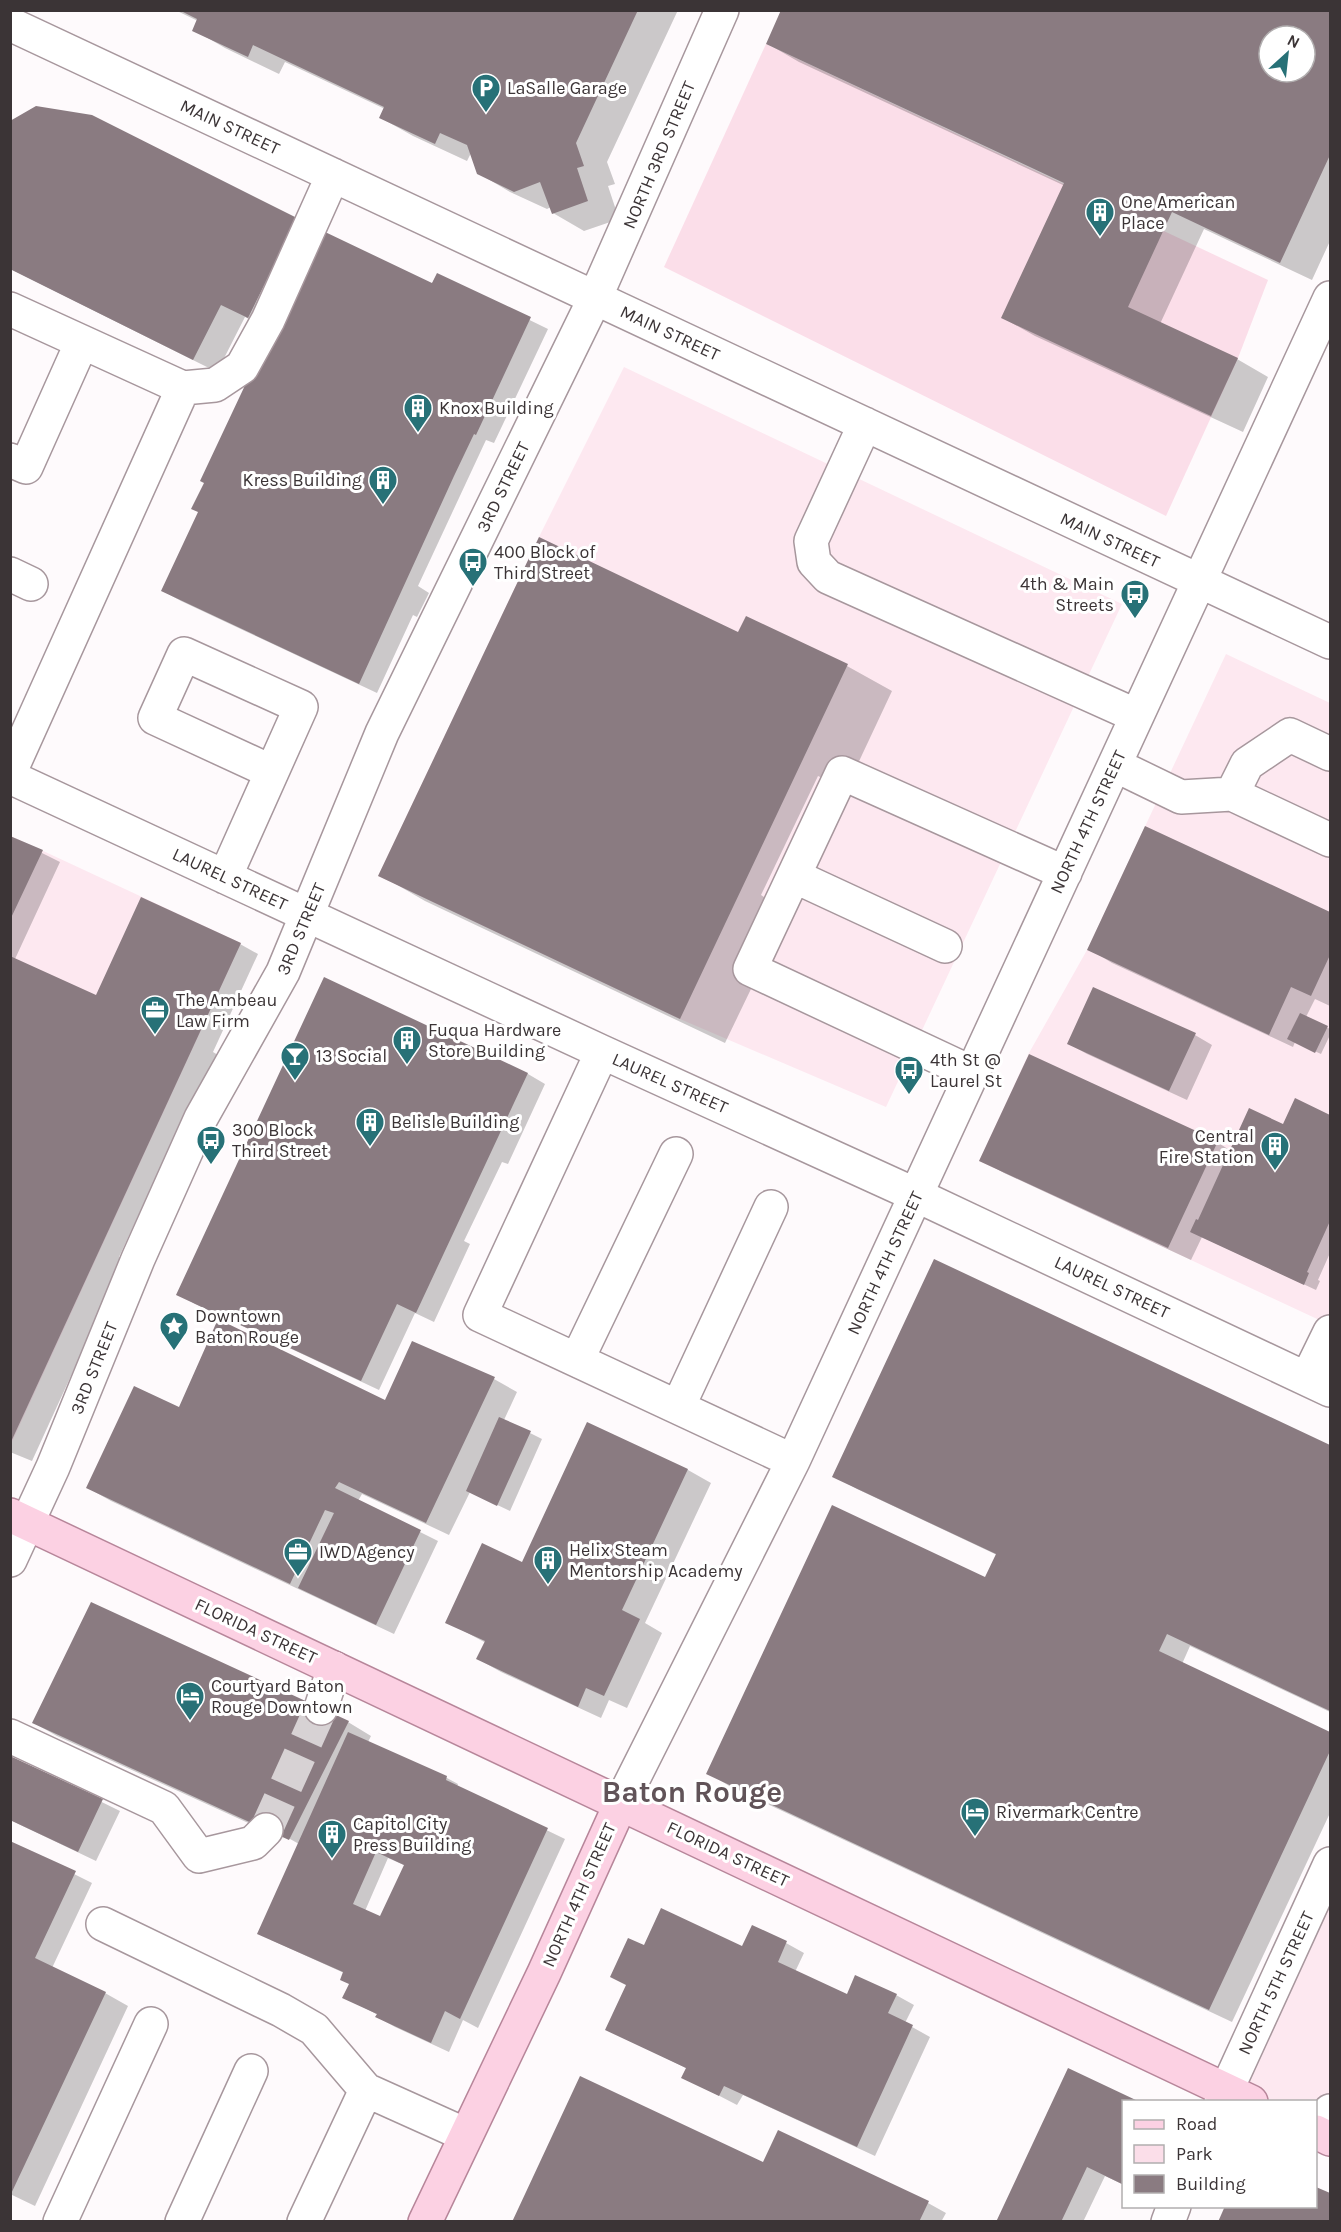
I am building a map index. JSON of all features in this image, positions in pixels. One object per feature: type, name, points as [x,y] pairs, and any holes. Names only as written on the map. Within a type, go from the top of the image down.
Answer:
[{"type":"main road","name":"FLORIDA STREET","points":[[19,1519],[621,1803],[1233,2098]]},
{"type":"main road","name":"NORTH 4TH STREET","points":[[425,2222],[544,1973],[621,1803]]},
{"type":"street","name":"NORTH 3RD STREET","points":[[595,298],[722,10]]},
{"type":"street","name":"MAIN STREET","points":[[10,24],[1330,642]]},
{"type":"street","points":[[10,309],[183,388],[215,385],[242,367],[268,320],[333,175]]},
{"type":"street","name":"3RD STREET","points":[[10,1560],[19,1519],[53,1467],[138,1259],[201,1118],[283,972],[382,733],[595,298]]},
{"type":"street","name":"NORTH 4TH STREET","points":[[621,1803],[793,1461],[1330,298]]},
{"type":"street","points":[[10,460],[26,467],[82,342]]},
{"type":"street","points":[[10,774],[183,388]]},
{"type":"street","points":[[865,424],[811,541],[814,562],[828,577],[1137,716]]},
{"type":"street","points":[[1232,794],[1247,764],[1290,735],[1330,754]]},
{"type":"street","points":[[1114,765],[1181,797],[1232,794],[1330,840]]},
{"type":"street","points":[[225,877],[272,772]]},
{"type":"street","points":[[972,1073],[750,969],[842,773],[1065,873]]},
{"type":"street","name":"LAUREL STREET","points":[[10,774],[225,877],[916,1195],[1319,1385]]},
{"type":"street","points":[[794,876],[945,946]]},
{"type":"street","points":[[602,1052],[480,1315],[793,1461]]},
{"type":"street","points":[[577,1360],[676,1154]]},
{"type":"street","points":[[678,1407],[771,1207]]},
{"type":"street","points":[[1319,1385],[1330,1332]]},
{"type":"street","points":[[321,1708],[334,1668]]},
{"type":"street","points":[[10,1736],[164,1808],[199,1856],[253,1843],[266,1830]]},
{"type":"street","name":"NORTH 5TH STREET","points":[[1233,2098],[1330,1864]]},
{"type":"street","points":[[103,1924],[281,2010],[314,2029],[366,2090],[466,2135]]},
{"type":"street","points":[[60,2222],[151,2024]]},
{"type":"street","points":[[182,2222],[251,2072]]},
{"type":"street","points":[[304,2222],[366,2090]]},
{"type":"street","points":[[1167,2222],[1173,2208]]},
{"type":"shaded area","points":[[624,367],[1122,604],[886,1107],[680,1019],[378,876],[539,537]]},
{"type":"shaded area","points":[[1226,654],[1330,703],[1330,1325],[979,1161],[1029,1053],[1087,950]]},
{"type":"shaded area","points":[[11,836],[241,943],[11,1444]]},
{"type":"shaded area","points":[[1330,1864],[1330,2139],[1317,2132],[1317,2100],[1249,2100],[1226,2090]]},
{"type":"green space","points":[[766,44],[1268,280],[1238,358],[1166,516],[664,267]]},
{"type":"building","name":"LaSalle Garage","points":[[179,10],[638,10],[576,143],[584,166],[577,168],[588,201],[552,214],[540,182],[514,192],[477,174],[467,145],[440,133],[435,144],[379,118],[384,107],[253,45],[248,57],[192,31],[197,19]]},
{"type":"building","name":"One American Place","points":[[781,10],[1330,10],[1330,155],[1280,263],[1172,212],[1128,307],[1238,358],[1211,416],[1001,318],[1064,183],[766,44]]},
{"type":"building","points":[[36,106],[92,115],[297,218],[248,318],[221,305],[193,360],[10,269],[10,121]]},
{"type":"building","points":[[323,231],[432,283],[437,273],[531,317],[476,435],[474,434],[454,476],[359,684],[161,591],[198,512],[191,509],[204,483],[200,481],[248,379]]},
{"type":"building","points":[[539,537],[738,632],[746,616],[848,664],[680,1019],[378,876]]},
{"type":"building","points":[[1145,826],[1330,912],[1330,955],[1311,996],[1291,987],[1269,1035],[1087,950]]},
{"type":"building","points":[[10,836],[43,850],[10,920]]},
{"type":"building","points":[[141,897],[241,943],[10,1444],[10,956],[96,995]]},
{"type":"building","points":[[324,977],[528,1073],[416,1313],[397,1304],[361,1381],[176,1295]]},
{"type":"building","points":[[1093,987],[1196,1033],[1169,1091],[1067,1044]]},
{"type":"building","points":[[1300,1013],[1328,1026],[1315,1053],[1287,1039]]},
{"type":"building","points":[[1029,1054],[1218,1141],[1168,1248],[979,1161]]},
{"type":"building","name":"Central Fire Station","points":[[1295,1098],[1330,1115],[1330,1221],[1307,1272],[1309,1273],[1304,1285],[1190,1232],[1196,1219],[1198,1220],[1249,1108],[1283,1124]]},
{"type":"building","points":[[934,1259],[1330,1445],[1330,1711],[1167,1634],[1159,1651],[1330,1732],[1330,1751],[1209,2010],[706,1774],[832,1505],[985,1577],[996,1554],[832,1477]]},
{"type":"building","points":[[218,1319],[385,1400],[412,1341],[495,1377],[426,1523],[339,1482],[335,1488],[421,1530],[376,1625],[298,1588],[334,1513],[325,1510],[290,1584],[86,1488],[134,1386],[179,1407]]},
{"type":"building","points":[[499,1417],[531,1431],[497,1506],[466,1491]]},
{"type":"building","name":"Helix Steam Mentorship Academy","points":[[587,1422],[688,1469],[622,1610],[640,1619],[604,1696],[586,1688],[578,1707],[476,1659],[485,1641],[445,1623],[482,1543],[522,1562]]},
{"type":"building","name":"Courtyard Baton Rouge Downtown","points":[[91,1602],[349,1721],[289,1840],[32,1723]]},
{"type":"building","points":[[348,1732],[447,1776],[446,1780],[548,1828],[460,2019],[445,2011],[431,2043],[375,2017],[377,2014],[342,1998],[349,1984],[340,1980],[343,1972],[257,1934]],"holes":[[[376,1852],[404,1865],[380,1916],[353,1904]]]},
{"type":"building","points":[[10,1756],[103,1799],[78,1852],[10,1820]]},
{"type":"building","points":[[10,1841],[76,1871],[35,1958],[106,1992],[10,2196]]},
{"type":"building","points":[[661,1908],[742,1946],[752,1925],[787,1941],[778,1962],[847,1994],[855,1975],[897,1994],[888,2013],[913,2025],[857,2147],[724,2086],[719,2096],[681,2078],[686,2068],[605,2030],[626,1985],[610,1977],[628,1938],[644,1945]]},
{"type":"building","points":[[1068,2068],[1136,2100],[1122,2100],[1122,2184],[1087,2167],[1061,2222],[996,2222]]},
{"type":"building","points":[[580,2076],[763,2162],[778,2130],[929,2201],[919,2222],[512,2222]]},
{"type":"building","points":[[1317,2187],[1330,2193],[1330,2222],[1218,2222],[1224,2208],[1317,2208]]},
{"type":"tunnel","points":[[266,1830],[321,1708]]},
{"type":"place","name":"LaSalle Garage","points":[[486,114]]},
{"type":"place","name":"One American Place","points":[[1100,238]]},
{"type":"place","name":"Knox Building","points":[[418,434]]},
{"type":"place","name":"Kress Building","points":[[383,506]]},
{"type":"place","name":"400 Block of Third Street","points":[[473,588]]},
{"type":"place","name":"4th & Main Streets","points":[[1135,620]]},
{"type":"place","name":"The Ambeau Law Firm","points":[[155,1036]]},
{"type":"place","name":"Fuqua Hardware Store Building","points":[[407,1066]]},
{"type":"place","name":"13 Social","points":[[295,1082]]},
{"type":"place","name":"4th St @ Laurel St","points":[[909,1096]]},
{"type":"place","name":"Belisle Building","points":[[370,1148]]},
{"type":"place","name":"300 Block Third Street","points":[[211,1166]]},
{"type":"place","name":"Central Fire Station","points":[[1275,1172]]},
{"type":"place","name":"Downtown Baton Rouge","points":[[174,1352]]},
{"type":"place","name":"IWD Agency","points":[[298,1578]]},
{"type":"place","name":"Helix Steam Mentorship Academy","points":[[548,1586]]},
{"type":"place","name":"Courtyard Baton Rouge Downtown","points":[[190,1722]]},
{"type":"place","name":"Rivermark Centre","points":[[975,1838]]},
{"type":"place","name":"Capitol City Press Building","points":[[332,1860]]},
{"type":"district","name":"Baton Rouge","points":[[692,1792]]}]
